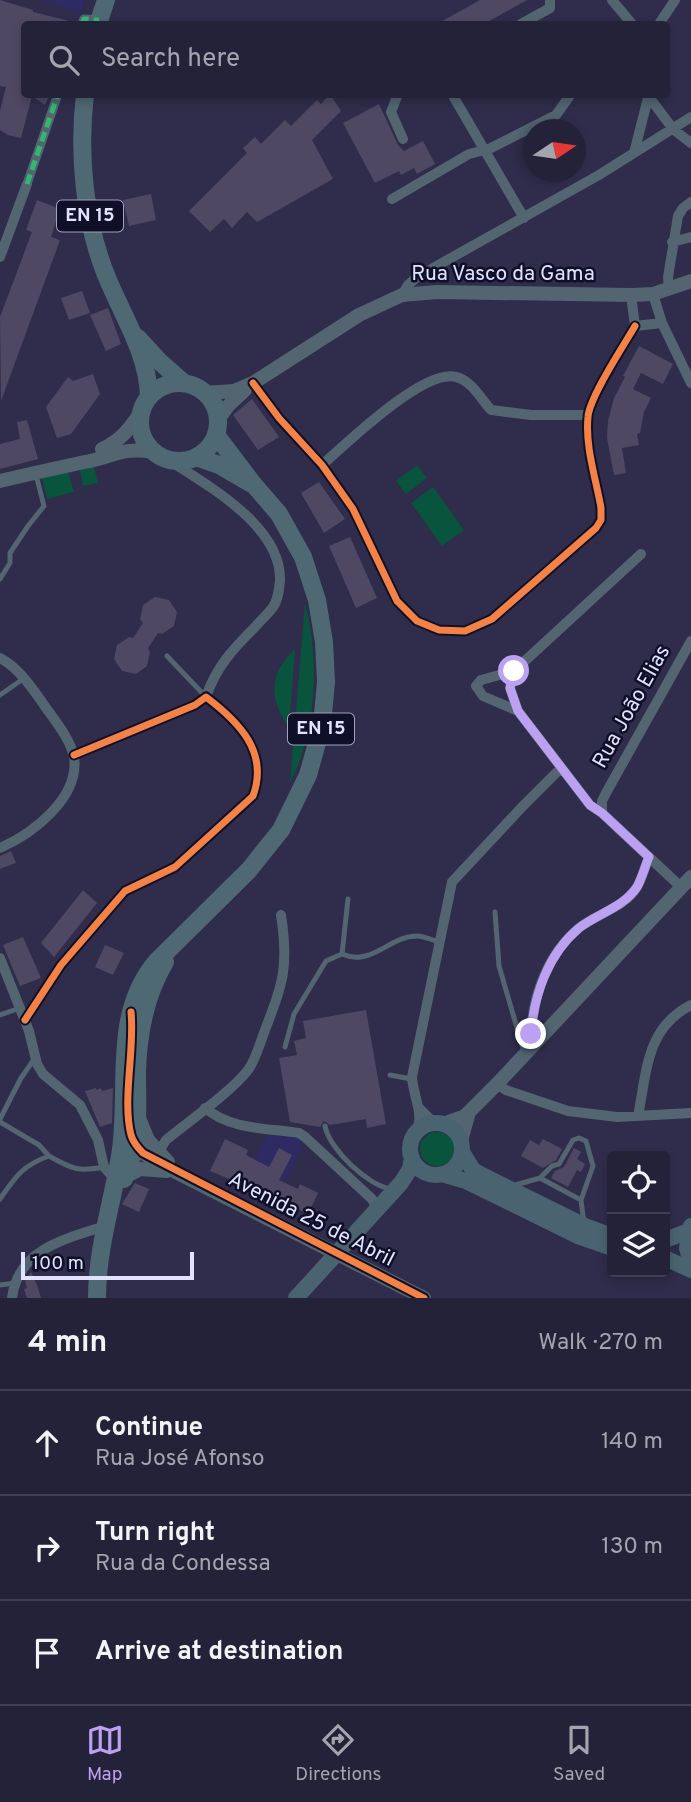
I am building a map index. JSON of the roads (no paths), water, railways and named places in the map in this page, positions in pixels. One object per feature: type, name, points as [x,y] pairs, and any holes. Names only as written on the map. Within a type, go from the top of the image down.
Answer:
[{"type":"main road","points":[[94,21],[106,0]]},
{"type":"main road","name":"EN 15","points":[[85,98],[83,169],[96,245],[146,370],[146,403]]},
{"type":"main road","name":"EN 15","points":[[131,330],[158,361],[184,383]]},
{"type":"main road","points":[[184,383],[204,393],[214,405],[217,427],[208,448],[197,457],[182,461],[160,456],[141,432],[146,403],[162,387],[184,383]]},
{"type":"main road","name":"EN 15","points":[[177,944],[248,870],[281,830],[309,775],[322,725],[326,682],[324,642],[317,600],[303,557],[279,514],[254,485],[217,427]]},
{"type":"main road","name":"EN 15","points":[[197,457],[219,465],[254,485]]},
{"type":"main road","points":[[129,1145],[125,1051],[131,1012],[137,991],[146,975],[177,944]]},
{"type":"main road","points":[[97,1298],[99,1253],[115,1174],[129,1145],[138,1111],[139,1048],[145,1011],[163,965],[177,944]]},
{"type":"main road","points":[[296,1298],[399,1185],[410,1169],[410,1144],[418,1130],[438,1123],[450,1127],[472,1170],[607,1234]]},
{"type":"main road","points":[[442,1174],[457,1165],[461,1146]]},
{"type":"main road","points":[[412,1158],[425,1173]]},
{"type":"main road","points":[[399,1185],[425,1173],[442,1174],[466,1181],[565,1230],[607,1246]]},
{"type":"main road","points":[[506,1188],[514,1205]]},
{"type":"main road","points":[[565,1230],[585,1226]]},
{"type":"main road","points":[[670,1238],[690,1229]]},
{"type":"main road","points":[[690,1229],[687,1248],[691,1262]]},
{"type":"main road","points":[[670,1260],[691,1270]]},
{"type":"street","points":[[526,21],[550,8],[550,0]]},
{"type":"street","points":[[612,0],[630,21]]},
{"type":"street","points":[[661,21],[675,0]]},
{"type":"street","points":[[0,257],[57,98]]},
{"type":"street","points":[[396,98],[391,112],[403,139]]},
{"type":"street","points":[[454,98],[524,218]]},
{"type":"street","points":[[392,199],[469,154],[489,149],[556,116],[568,98]]},
{"type":"street","points":[[634,153],[648,98]]},
{"type":"street","points":[[650,98],[673,129],[691,143]]},
{"type":"street","points":[[402,295],[417,277],[524,218],[691,117]]},
{"type":"street","points":[[669,288],[678,216],[691,202]]},
{"type":"street","points":[[673,242],[691,237]]},
{"type":"street","name":"Rua Vasco da Gama","points":[[204,393],[234,391],[253,383],[359,315],[402,295],[437,292],[653,294],[691,281]]},
{"type":"street","points":[[653,294],[662,323],[691,383]]},
{"type":"street","points":[[253,383],[279,418],[322,465],[353,509],[397,601],[417,621],[439,630],[465,631],[492,619],[596,528],[601,520],[588,415],[607,373],[635,326],[631,295]]},
{"type":"street","points":[[635,326],[662,323]]},
{"type":"street","points":[[322,465],[387,408],[431,381],[454,376],[468,383],[491,410],[531,415],[588,415]]},
{"type":"street","name":"Rua Vasco da Gama","points":[[217,427],[228,406],[253,383]]},
{"type":"street","points":[[69,464],[114,444],[132,427],[146,403]]},
{"type":"street","points":[[0,481],[132,449],[160,456],[211,488],[241,511],[273,549],[280,569],[278,597],[274,606],[227,655],[206,697],[195,705],[74,755]]},
{"type":"street","points":[[518,711],[483,696],[476,686],[481,680],[514,671],[641,554]]},
{"type":"street","name":"Rua João Elias","points":[[602,813],[602,801],[606,793],[691,641]]},
{"type":"street","points":[[0,658],[24,678],[74,755],[70,783],[53,810],[26,834],[0,848]]},
{"type":"street","points":[[417,1104],[426,1118],[438,1123],[469,1112],[686,882],[649,857],[590,805],[560,769],[518,711],[510,688],[514,671]]},
{"type":"street","points":[[25,1020],[61,965],[125,891],[175,867],[253,796],[258,780],[251,744],[244,731],[229,715],[206,697]]},
{"type":"street","points":[[418,1130],[420,1117],[412,1091],[412,1080],[452,882],[560,769]]},
{"type":"street","name":"Rua João Elias","points":[[584,797],[601,797],[606,793]]},
{"type":"street","points":[[528,1049],[539,990],[547,968],[563,945],[580,928],[625,900],[637,888],[649,857]]},
{"type":"street","points":[[158,1153],[166,1140],[248,1069],[260,1045],[284,979],[286,945],[281,915]]},
{"type":"street","points":[[0,958],[43,1074],[80,1105],[90,1121],[100,1150],[115,1174]]},
{"type":"street","points":[[638,1116],[651,1051],[661,1027],[691,1005]]},
{"type":"street","points":[[497,1084],[506,1090],[568,1111],[617,1116],[691,1113]]},
{"type":"street","points":[[205,1108],[228,1122],[299,1133],[319,1148],[373,1199],[374,1212]]},
{"type":"street","name":"Avenida 25 de Abril","points":[[138,1111],[142,1127],[158,1153],[181,1175]]},
{"type":"street","points":[[461,1146],[469,1112]]},
{"type":"street","points":[[100,1150],[129,1145]]},
{"type":"street","name":"Avenida 25 de Abril","points":[[129,1145],[181,1175],[424,1298]]},
{"type":"street","name":"Avenida 25 de Abril","points":[[115,1174],[141,1169],[181,1175]]},
{"type":"street","points":[[12,1298],[20,1273],[32,1256],[51,1244],[106,1221]]},
{"type":"lane","points":[[0,579],[10,564],[10,553],[44,506],[35,472]]},
{"type":"lane","points":[[167,656],[206,697]]},
{"type":"lane","points":[[0,695],[24,678]]},
{"type":"lane","points":[[342,954],[348,899]]},
{"type":"lane","points":[[495,912],[499,966],[528,1049]]},
{"type":"lane","points":[[285,1048],[294,1014],[326,961],[342,954],[353,959],[366,957],[409,937],[419,936],[439,942]]},
{"type":"lane","points":[[0,1015],[20,1008]]},
{"type":"lane","points":[[35,1058],[21,1078],[0,1120],[71,1169],[115,1174]]},
{"type":"lane","points":[[390,1075],[412,1080]]},
{"type":"lane","points":[[325,1126],[329,1141],[336,1150],[374,1184],[385,1189],[399,1185]]},
{"type":"lane","points":[[506,1188],[540,1178],[552,1166],[559,1164],[573,1140],[579,1138],[586,1141],[593,1166],[581,1200],[585,1226]]},
{"type":"lane","points":[[0,1199],[20,1170],[49,1156]]},
{"type":"lane","points":[[540,1178],[581,1200]]},
{"type":"lane","points":[[0,1285],[16,1283]]}]
